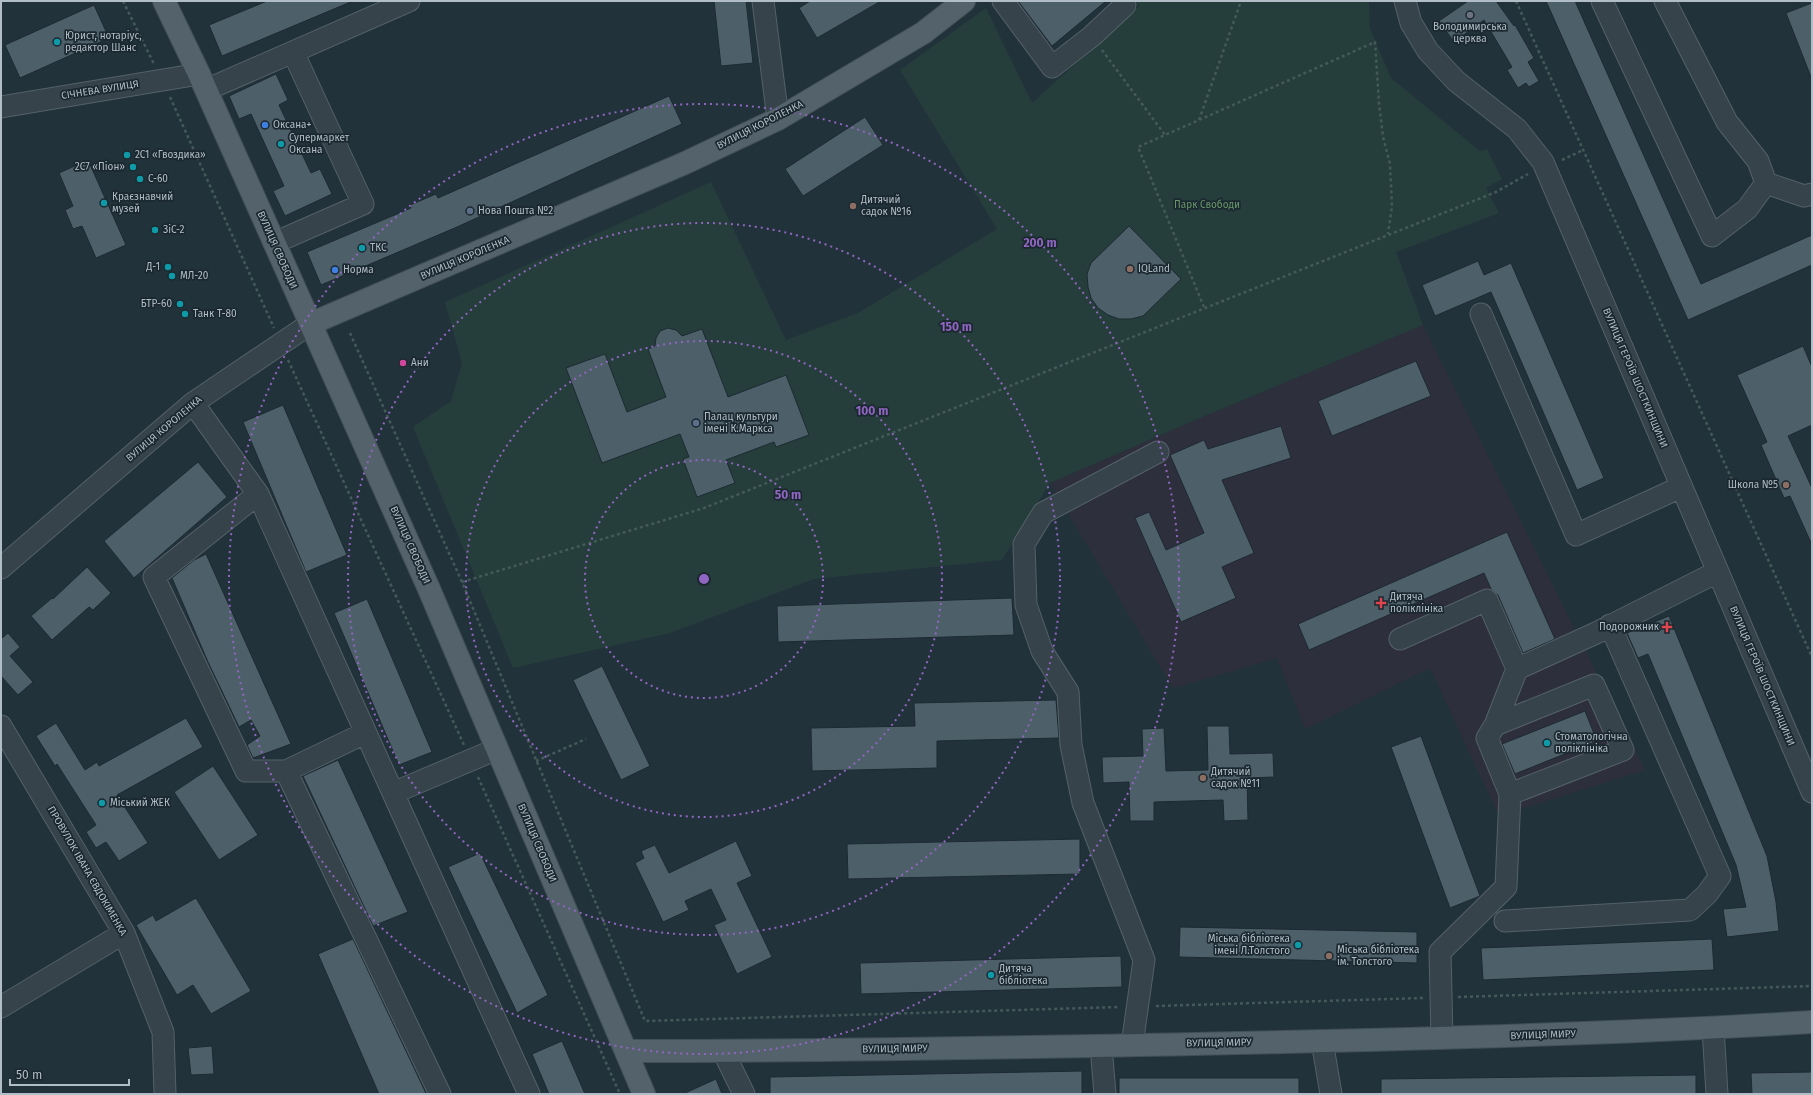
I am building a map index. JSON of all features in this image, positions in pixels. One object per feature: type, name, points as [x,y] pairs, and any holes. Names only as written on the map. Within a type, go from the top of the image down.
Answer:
[{"type":"main road","name":"ВУЛИЦЯ СВОБОДИ","points":[[164,1],[202,82],[429,589],[644,1094]]},
{"type":"main road","name":"ВУЛИЦЯ КОРОЛЕНКА","points":[[310,324],[685,163],[778,119],[923,33],[964,1]]},
{"type":"main road","name":"ВУЛИЦЯ МИРУ","points":[[626,1051],[1101,1046],[1322,1041],[1713,1028],[1812,1022]]},
{"type":"street","name":"СІЧНЕВА ВУЛИЦЯ","points":[[1,106],[162,80],[202,82],[293,52],[409,1]]},
{"type":"street","points":[[763,1],[778,119]]},
{"type":"street","points":[[1003,1],[1052,67],[1092,36],[1125,5],[1122,1]]},
{"type":"street","name":"ВУЛИЦЯ ГЕРОЇВ ШОСТКИНЩИНИ","points":[[1406,1],[1410,23],[1428,51],[1456,81],[1517,129],[1543,162],[1812,792]]},
{"type":"street","points":[[1602,1],[1712,236],[1747,209],[1766,183]]},
{"type":"street","points":[[1664,1],[1727,122],[1758,161],[1766,183]]},
{"type":"street","points":[[274,244],[364,204],[293,52]]},
{"type":"street","points":[[1766,183],[1804,196],[1812,194]]},
{"type":"street","points":[[1481,314],[1576,535],[1681,487]]},
{"type":"street","name":"ВУЛИЦЯ КОРОЛЕНКА","points":[[1,568],[193,403],[310,324]]},
{"type":"street","points":[[193,403],[258,494],[393,794],[523,1092]]},
{"type":"street","points":[[1132,1045],[1144,960],[1083,803],[1071,745],[1068,692],[1042,651],[1026,605],[1024,544],[1043,513],[1158,452]]},
{"type":"street","points":[[258,494],[154,577],[246,771],[286,771],[365,732]]},
{"type":"street","points":[[1442,1038],[1440,952],[1506,887],[1510,794],[1487,738],[1495,725],[1517,669],[1717,572]]},
{"type":"street","points":[[1400,639],[1487,600],[1517,669]]},
{"type":"street","points":[[1505,921],[1690,910],[1707,894],[1720,876],[1610,625]]},
{"type":"street","points":[[1495,725],[1594,685],[1623,750],[1510,794]]},
{"type":"street","name":"ПРОВУЛОК ІВАНА ЄВДОКІМЕНКА","points":[[1,726],[124,933],[162,1032],[165,1094]]},
{"type":"street","points":[[393,794],[497,748]]},
{"type":"street","points":[[286,771],[440,1094]]},
{"type":"street","points":[[1,1008],[124,933]]},
{"type":"street","points":[[1713,1028],[1716,1094]]},
{"type":"street","points":[[1322,1041],[1331,1094]]},
{"type":"street","points":[[1101,1046],[1105,1094]]},
{"type":"street","points":[[723,1051],[744,1094]]},
{"type":"path","points":[[124,1],[162,80],[471,760],[620,1094]]},
{"type":"path","points":[[1199,120],[1241,1]]},
{"type":"path","points":[[1516,1],[1812,657]]},
{"type":"path","points":[[1092,36],[1165,135]]},
{"type":"path","points":[[1204,307],[1138,147],[1375,42],[1383,137],[1390,164],[1392,206],[1388,234]]},
{"type":"path","points":[[1560,160],[1583,150]]},
{"type":"path","points":[[462,582],[704,508],[1204,307],[1496,192],[1528,174]]},
{"type":"path","points":[[350,333],[462,582],[645,1022],[1812,986]]},
{"type":"path","points":[[536,760],[586,739]]},
{"type":"shaded area","points":[[1423,325],[1645,770],[1499,816],[1430,668],[1305,729],[1277,658],[1173,688],[1050,483],[1200,418]]},
{"type":"green space","name":"Парк Свободи","points":[[1135,1],[1369,1],[1370,28],[1391,78],[1480,151],[1487,149],[1502,179],[1486,188],[1499,213],[1396,252],[1423,325],[1200,418],[1050,483],[1002,560],[814,579],[670,633],[513,668],[413,427],[451,401],[462,363],[445,302],[711,182],[786,340],[858,313],[997,229],[900,70],[986,8],[1032,103],[1139,6]]},
{"type":"building","points":[[267,1],[353,1],[222,56],[209,25]]},
{"type":"building","points":[[714,1],[746,1],[753,63],[721,66]]},
{"type":"building","points":[[810,1],[881,1],[817,38],[799,8]]},
{"type":"building","points":[[1018,1],[1106,1],[1052,46]]},
{"type":"building","points":[[1468,1],[1496,1],[1514,26],[1515,25],[1534,58],[1528,62],[1539,81],[1529,87],[1526,83],[1518,88],[1507,70],[1512,67],[1484,20],[1454,42],[1439,21]]},
{"type":"building","points":[[1546,1],[1575,1],[1701,284],[1812,235],[1812,265],[1688,320]]},
{"type":"building","points":[[1812,3],[1812,77],[1811,77],[1786,13]]},
{"type":"building","name":"Юрист, нотаріус, редактор Шанс","points":[[94,5],[109,38],[20,78],[5,45]]},
{"type":"building","name":"Супермаркет Оксана","points":[[276,74],[288,100],[279,105],[311,173],[320,169],[332,194],[285,216],[273,191],[284,186],[251,114],[239,119],[229,96]]},
{"type":"building","points":[[669,96],[682,124],[457,227],[321,285],[307,252],[411,208],[410,205],[436,194],[438,198]]},
{"type":"building","points":[[865,117],[883,145],[803,196],[785,169]]},
{"type":"building","points":[[88,160],[126,245],[96,258],[82,226],[73,229],[65,210],[73,206],[59,173]]},
{"type":"building","name":"IQLand","points":[[1129,226],[1181,279],[1143,316],[1131,319],[1119,319],[1108,315],[1098,308],[1091,298],[1087,274],[1091,263]]},
{"type":"building","points":[[1478,261],[1484,275],[1511,263],[1604,478],[1577,490],[1491,292],[1435,316],[1422,285]]},
{"type":"building","name":"Палац культури імені К.Маркса","points":[[668,328],[676,330],[682,336],[702,329],[728,397],[786,375],[809,435],[776,447],[774,442],[726,460],[735,483],[697,497],[683,459],[689,457],[680,434],[602,463],[566,368],[605,354],[627,412],[666,397],[648,349],[655,346],[656,338],[660,331]]},
{"type":"building","points":[[1803,346],[1812,367],[1812,425],[1788,436],[1812,488],[1812,545],[1790,496],[1784,498],[1761,445],[1767,442],[1737,375]]},
{"type":"building","points":[[1416,361],[1431,396],[1332,436],[1318,401]]},
{"type":"building","points":[[283,405],[347,555],[306,572],[243,422]]},
{"type":"building","points":[[1281,426],[1291,458],[1222,480],[1254,553],[1222,567],[1236,598],[1181,622],[1135,518],[1149,512],[1166,550],[1204,533],[1170,455],[1204,440],[1208,449]]},
{"type":"building","points":[[198,462],[227,497],[134,578],[104,541]]},
{"type":"building","name":"Дитяча поліклініка","points":[[1507,532],[1555,639],[1523,653],[1498,595],[1491,589],[1484,573],[1309,650],[1298,624]]},
{"type":"building","points":[[206,554],[291,744],[253,758],[247,745],[260,736],[251,720],[239,727],[208,662],[172,578],[194,560]]},
{"type":"building","points":[[87,567],[111,593],[93,610],[89,607],[52,640],[31,616],[52,598],[53,599]]},
{"type":"building","points":[[1012,598],[1014,635],[778,642],[777,606]]},
{"type":"building","points":[[367,599],[432,752],[399,765],[334,613]]},
{"type":"building","points":[[1669,616],[1767,856],[1776,902],[1779,931],[1727,937],[1723,909],[1746,907],[1736,865],[1648,654],[1638,658],[1627,633]]},
{"type":"building","points":[[8,633],[20,647],[10,656],[33,682],[18,695],[1,676],[1,639]]},
{"type":"building","points":[[602,666],[650,766],[621,780],[573,680]]},
{"type":"building","points":[[1056,700],[1059,738],[937,741],[937,768],[812,771],[811,728],[915,726],[914,703]]},
{"type":"building","name":"Стоматологічна поліклініка","points":[[1585,711],[1597,741],[1515,774],[1502,744]]},
{"type":"building","points":[[186,718],[203,747],[117,795],[148,843],[119,861],[106,842],[96,848],[86,832],[96,825],[57,764],[55,766],[36,736],[56,723],[85,770],[97,762],[99,766]]},
{"type":"building","points":[[1207,726],[1229,726],[1230,754],[1273,753],[1274,777],[1247,778],[1248,820],[1224,821],[1223,800],[1154,802],[1154,821],[1130,821],[1129,782],[1103,783],[1102,757],[1143,756],[1142,729],[1164,728],[1166,771],[1208,770]]},
{"type":"building","points":[[1421,736],[1480,896],[1450,908],[1391,747]]},
{"type":"building","points":[[338,760],[408,912],[373,926],[303,776]]},
{"type":"building","points":[[213,766],[258,835],[219,860],[174,792]]},
{"type":"building","points":[[1080,839],[1080,874],[848,879],[847,844]]},
{"type":"building","points":[[736,841],[752,876],[737,883],[772,957],[737,974],[714,925],[726,920],[711,889],[685,901],[689,910],[663,922],[635,863],[644,858],[641,851],[655,845],[669,873]]},
{"type":"building","points":[[480,853],[548,995],[517,1013],[448,867]]},
{"type":"building","points":[[196,898],[251,991],[211,1014],[193,985],[177,995],[136,925],[153,915],[156,921]]},
{"type":"building","name":"Міська бібліотека імені Л.Толстого","points":[[1180,927],[1417,932],[1417,963],[1179,957]]},
{"type":"building","points":[[353,939],[426,1094],[379,1094],[318,954]]},
{"type":"building","points":[[1712,939],[1714,970],[1483,980],[1481,948]]},
{"type":"building","name":"Дитяча бібліотека","points":[[1121,956],[1122,987],[861,994],[860,963]]},
{"type":"building","points":[[562,1041],[585,1094],[549,1094],[532,1054]]},
{"type":"building","points":[[212,1046],[214,1074],[191,1075],[188,1048]]},
{"type":"building","points":[[1082,1071],[1082,1094],[770,1094],[770,1077]]},
{"type":"building","points":[[1812,1072],[1812,1094],[1752,1094],[1751,1073]]},
{"type":"building","points":[[1696,1075],[1696,1094],[1381,1094],[1381,1079]]},
{"type":"building","points":[[1119,1078],[1299,1078],[1299,1094],[1119,1094]]},
{"type":"building","points":[[716,1079],[722,1094],[683,1094]]},
{"type":"place","name":"Володимирська церква","points":[[1470,15]]},
{"type":"place","name":"Юрист, нотаріус, редактор Шанс","points":[[57,42]]},
{"type":"place","name":"Оксана+","points":[[265,125]]},
{"type":"place","name":"Супермаркет Оксана","points":[[281,144]]},
{"type":"place","name":"2С1 «Гвоздика»","points":[[127,155]]},
{"type":"place","name":"2С7 «Піон»","points":[[133,167]]},
{"type":"place","name":"С-60","points":[[140,179]]},
{"type":"place","name":"Краєзнавчий музей","points":[[104,203]]},
{"type":"place","name":"Дитячий садок №16","points":[[853,206]]},
{"type":"place","name":"Нова Пошта №2","points":[[470,211]]},
{"type":"place","name":"ЗіС-2","points":[[155,230]]},
{"type":"place","name":"ТКС","points":[[362,248]]},
{"type":"place","name":"Д-1","points":[[168,267]]},
{"type":"place","name":"IQLand","points":[[1130,269]]},
{"type":"place","name":"Норма","points":[[335,270]]},
{"type":"place","name":"МЛ-20","points":[[172,276]]},
{"type":"place","name":"БТР-60","points":[[180,304]]},
{"type":"place","name":"Танк Т-80","points":[[185,314]]},
{"type":"place","name":"Ани","points":[[403,363]]},
{"type":"place","name":"Палац культури імені К.Маркса","points":[[696,423]]},
{"type":"place","name":"Школа №5","points":[[1786,485]]},
{"type":"place","name":"Дитяча поліклініка","points":[[1381,603]]},
{"type":"place","name":"Подорожник","points":[[1667,627]]},
{"type":"place","name":"Стоматологічна поліклініка","points":[[1547,743]]},
{"type":"place","name":"Дитячий садок №11","points":[[1203,778]]},
{"type":"place","name":"Міський ЖЕК","points":[[102,803]]},
{"type":"place","name":"Міська бібліотека імені Л.Толстого","points":[[1298,945]]},
{"type":"place","name":"Міська бібліотека ім. Толстого","points":[[1329,956]]},
{"type":"place","name":"Дитяча бібліотека","points":[[991,975]]}]
